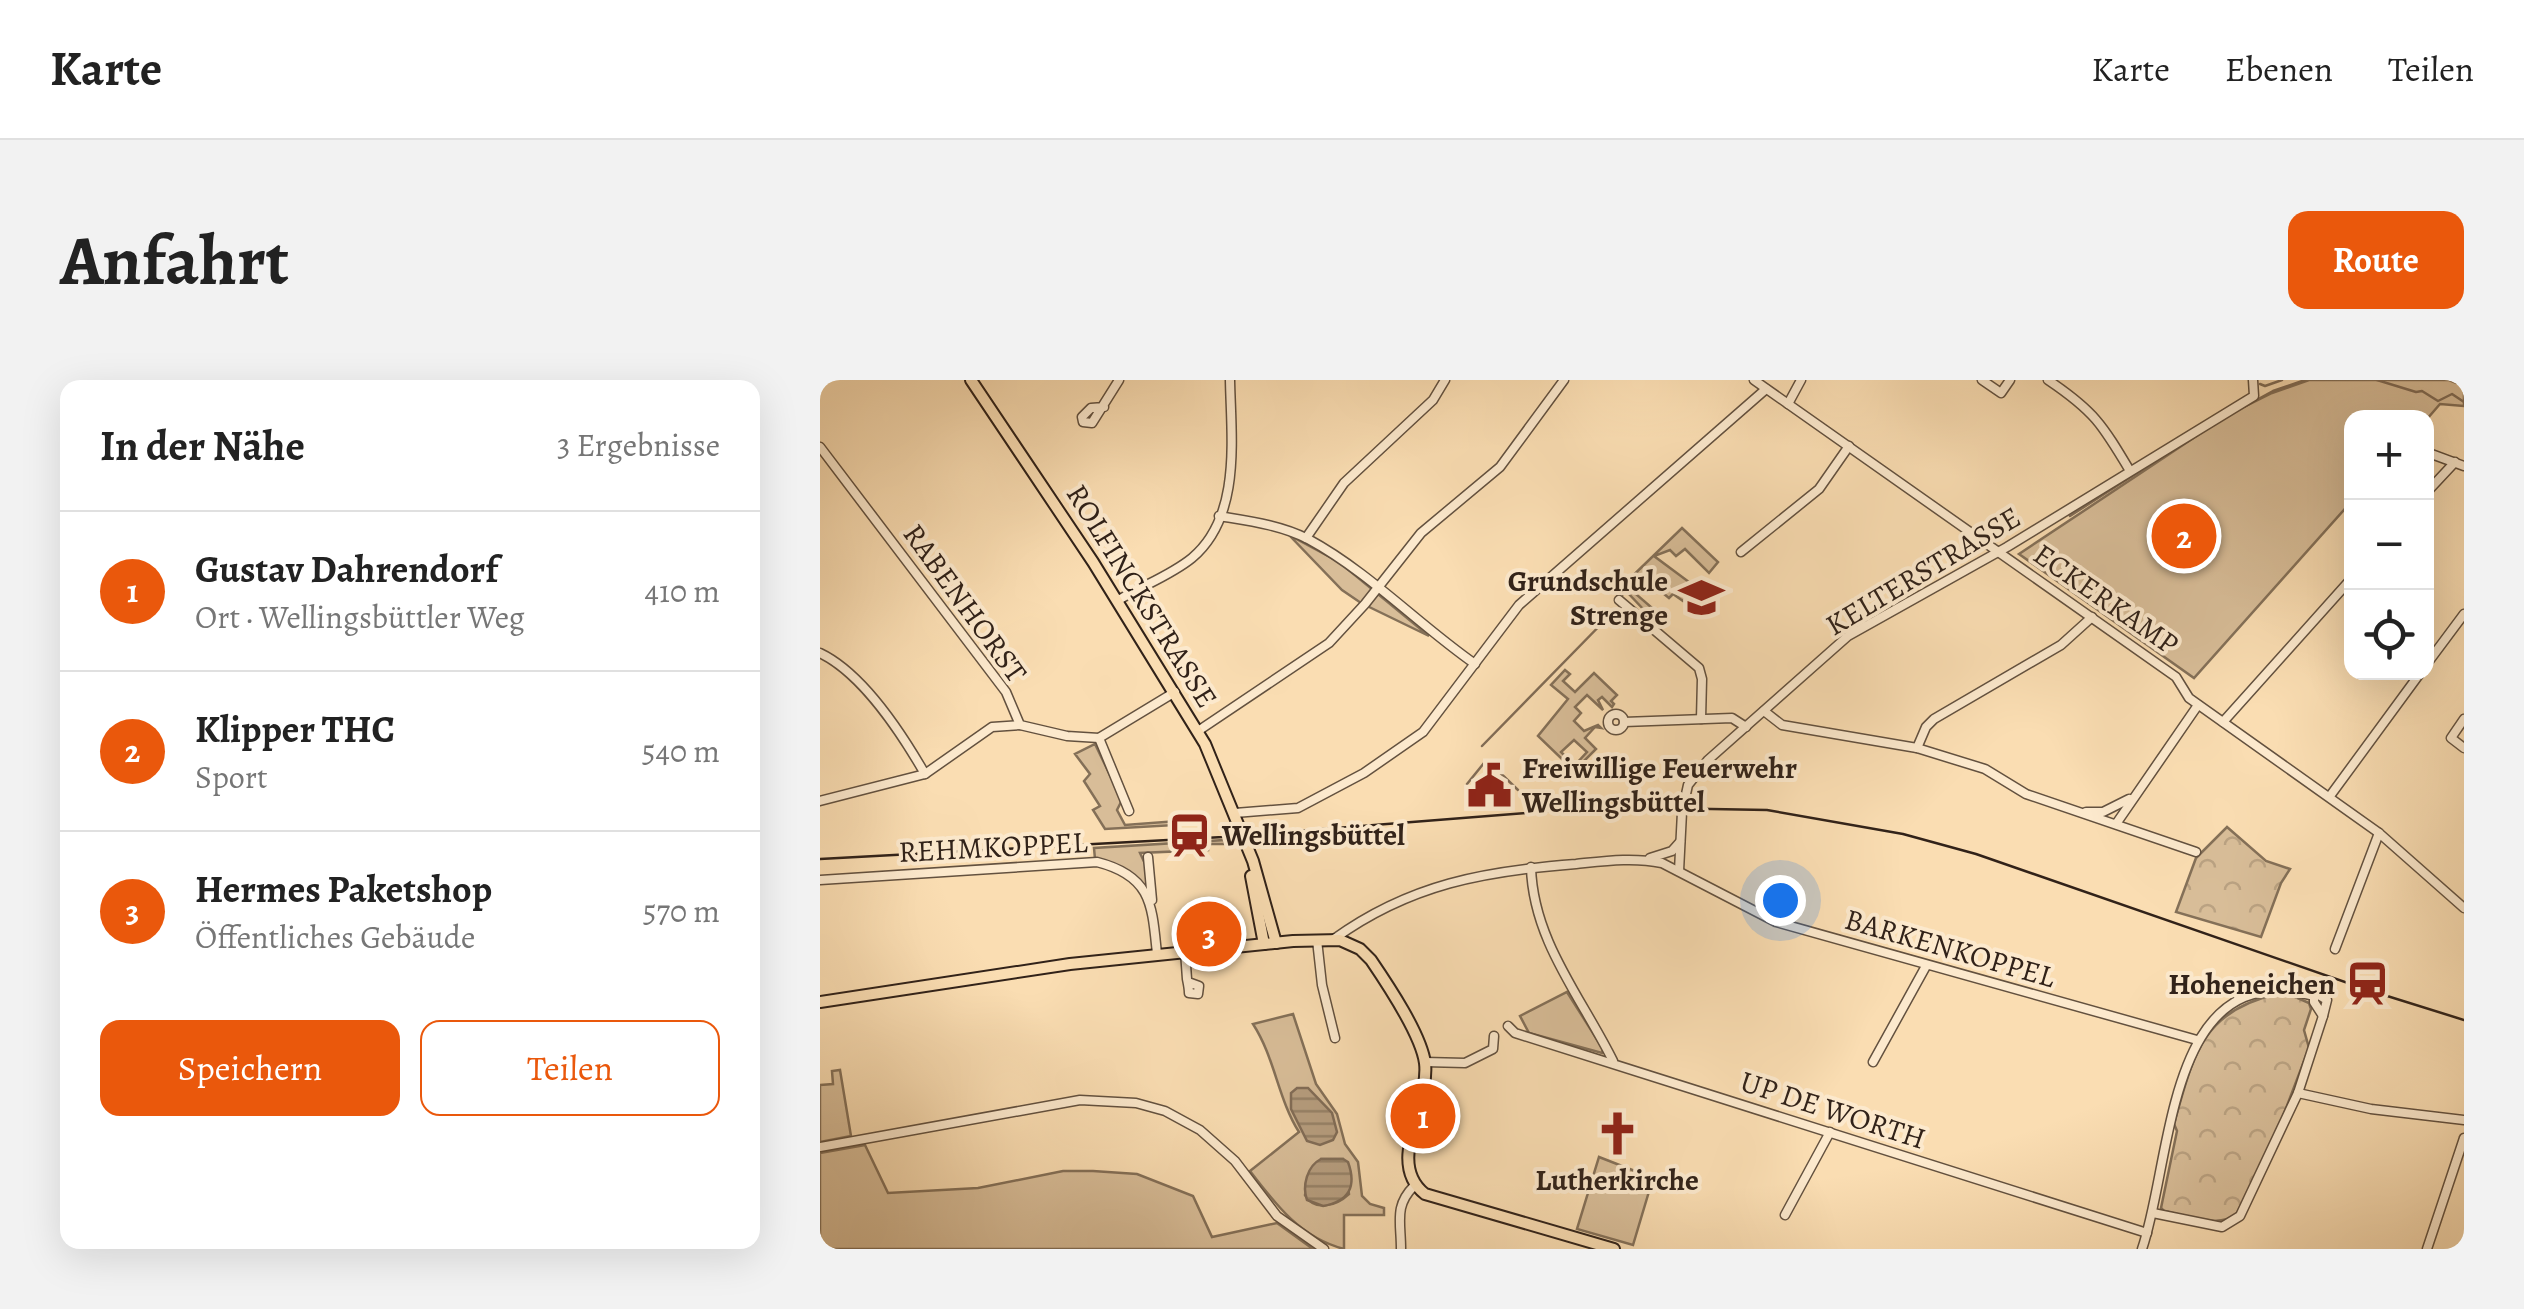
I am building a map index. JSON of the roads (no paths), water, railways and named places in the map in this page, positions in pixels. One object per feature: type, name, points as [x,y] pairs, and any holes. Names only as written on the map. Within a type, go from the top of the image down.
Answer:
[{"type":"main road","name":"ROLFINCKSTRASSE","points":[[971,380],[1198,730],[1253,860],[1270,943]]},
{"type":"main road","points":[[820,1002],[1158,954],[1334,939],[1360,949],[1371,960],[1424,1062],[1425,1083],[1408,1159],[1414,1186],[1425,1194],[1614,1249]]},
{"type":"street","points":[[1104,407],[1118,380]]},
{"type":"street","points":[[1117,601],[1190,559],[1208,540],[1232,475],[1230,380]]},
{"type":"street","points":[[1306,538],[1344,483],[1433,400],[1445,380]]},
{"type":"street","points":[[1198,730],[1329,642],[1421,534],[1500,467],[1564,380]]},
{"type":"street","name":"ECKERKAMP","points":[[1754,380],[2176,676],[2188,698],[2380,833],[2464,908]]},
{"type":"street","points":[[1788,404],[1801,380]]},
{"type":"street","points":[[1982,380],[2001,394],[2010,380]]},
{"type":"street","points":[[2048,380],[2099,420],[2130,471]]},
{"type":"street","name":"KELTERSTRASSE","points":[[1679,871],[1682,812],[1688,784],[1708,760],[1848,636],[1999,551],[2254,396],[2253,380]]},
{"type":"street","points":[[1235,813],[1292,810],[1364,773],[1423,732],[1519,605],[1766,389]]},
{"type":"street","points":[[1741,552],[1819,489],[1849,446]]},
{"type":"street","name":"RABENHORST","points":[[820,447],[1006,692],[1020,725],[1067,736],[1099,738]]},
{"type":"street","points":[[2434,455],[2459,464],[2434,487]]},
{"type":"street","points":[[1219,516],[1262,523],[1306,538],[1476,664]]},
{"type":"street","points":[[2223,722],[2344,587]]},
{"type":"street","points":[[1619,600],[1699,668],[1701,718]]},
{"type":"street","points":[[2434,653],[2464,614]]},
{"type":"street","points":[[1917,748],[1934,719],[2061,645],[2092,617]]},
{"type":"street","points":[[820,652],[858,682],[910,747],[925,774]]},
{"type":"street","points":[[2330,796],[2415,680]]},
{"type":"street","points":[[1129,811],[1099,738],[1175,692]]},
{"type":"street","points":[[2116,824],[2198,705]]},
{"type":"street","points":[[1764,712],[1782,725],[1917,748],[1985,768],[2026,794],[2196,852]]},
{"type":"street","points":[[1624,722],[1732,718],[1746,727]]},
{"type":"street","points":[[2464,718],[2451,738],[2464,748]]},
{"type":"street","points":[[820,800],[849,796],[925,774],[992,726],[1020,725]]},
{"type":"street","points":[[2080,812],[2102,812],[2133,797]]},
{"type":"street","points":[[2335,949],[2380,833]]},
{"type":"street","points":[[1641,858],[1660,857],[1680,842]]},
{"type":"street","points":[[1148,857],[1158,954]]},
{"type":"street","name":"BARKENKOPPEL","points":[[1334,939],[1411,895],[1450,881],[1531,868],[1641,858],[1679,871],[1776,922],[2197,1040]]},
{"type":"street","name":"REHMKOPPEL","points":[[820,880],[1096,862],[1115,866],[1129,876],[1152,904]]},
{"type":"street","points":[[1531,868],[1532,890],[1549,944],[1612,1061]]},
{"type":"street","points":[[1355,925],[1360,949]]},
{"type":"street","points":[[1317,940],[1322,985],[1335,1038]]},
{"type":"street","points":[[1185,951],[1188,982]]},
{"type":"street","points":[[1873,1062],[1926,966]]},
{"type":"street","points":[[2142,1249],[2153,1213],[2168,1128],[2197,1040],[2220,1014],[2255,994],[2280,990],[2323,995],[2328,1000],[2298,1092],[2240,1216],[2222,1227],[2153,1213]]},
{"type":"street","name":"UP DE WORTH","points":[[1508,1026],[1515,1032],[2148,1233]]},
{"type":"street","points":[[1424,1062],[1465,1063],[1493,1049],[1494,1036]]},
{"type":"street","points":[[2298,1092],[2370,1108],[2464,1120]]},
{"type":"street","points":[[820,1147],[1080,1100],[1136,1103],[1165,1111],[1200,1130],[1235,1161],[1277,1216],[1324,1249]]},
{"type":"street","points":[[1786,1215],[1830,1132]]},
{"type":"street","points":[[2426,1249],[2464,1138]]},
{"type":"street","points":[[1401,1249],[1402,1198],[1414,1186]]},
{"type":"waterway","points":[[2260,384],[2282,380]]},
{"type":"waterway","points":[[2240,409],[2305,380]]},
{"type":"waterway","points":[[2377,380],[2422,391],[2438,401],[2452,394],[2464,402]]},
{"type":"waterway","points":[[2070,516],[2182,444]]},
{"type":"waterway","points":[[1482,746],[1615,610]]},
{"type":"waterway","points":[[1489,762],[1518,790]]},
{"type":"waterway","points":[[1467,784],[1484,763]]},
{"type":"tram line","points":[[820,859],[1223,837],[1600,807],[1767,810],[1903,834],[1976,854],[2464,1020]]},
{"type":"place","name":"Klipper THC","points":[[2184,536]]},
{"type":"place","name":"Grundschule Strenge","points":[[1701,598]]},
{"type":"place","name":"Freiwillige Feuerwehr Wellingsbüttel","points":[[1489,785]]},
{"type":"place","name":"Wellingsbüttel","points":[[1189,835]]},
{"type":"place","name":"Hermes Paketshop","points":[[1209,934]]},
{"type":"place","name":"Hoheneichen","points":[[2368,984]]},
{"type":"place","name":"Gustav Dahrendorf","points":[[1423,1116]]},
{"type":"place","name":"Lutherkirche","points":[[1617,1133]]}]
